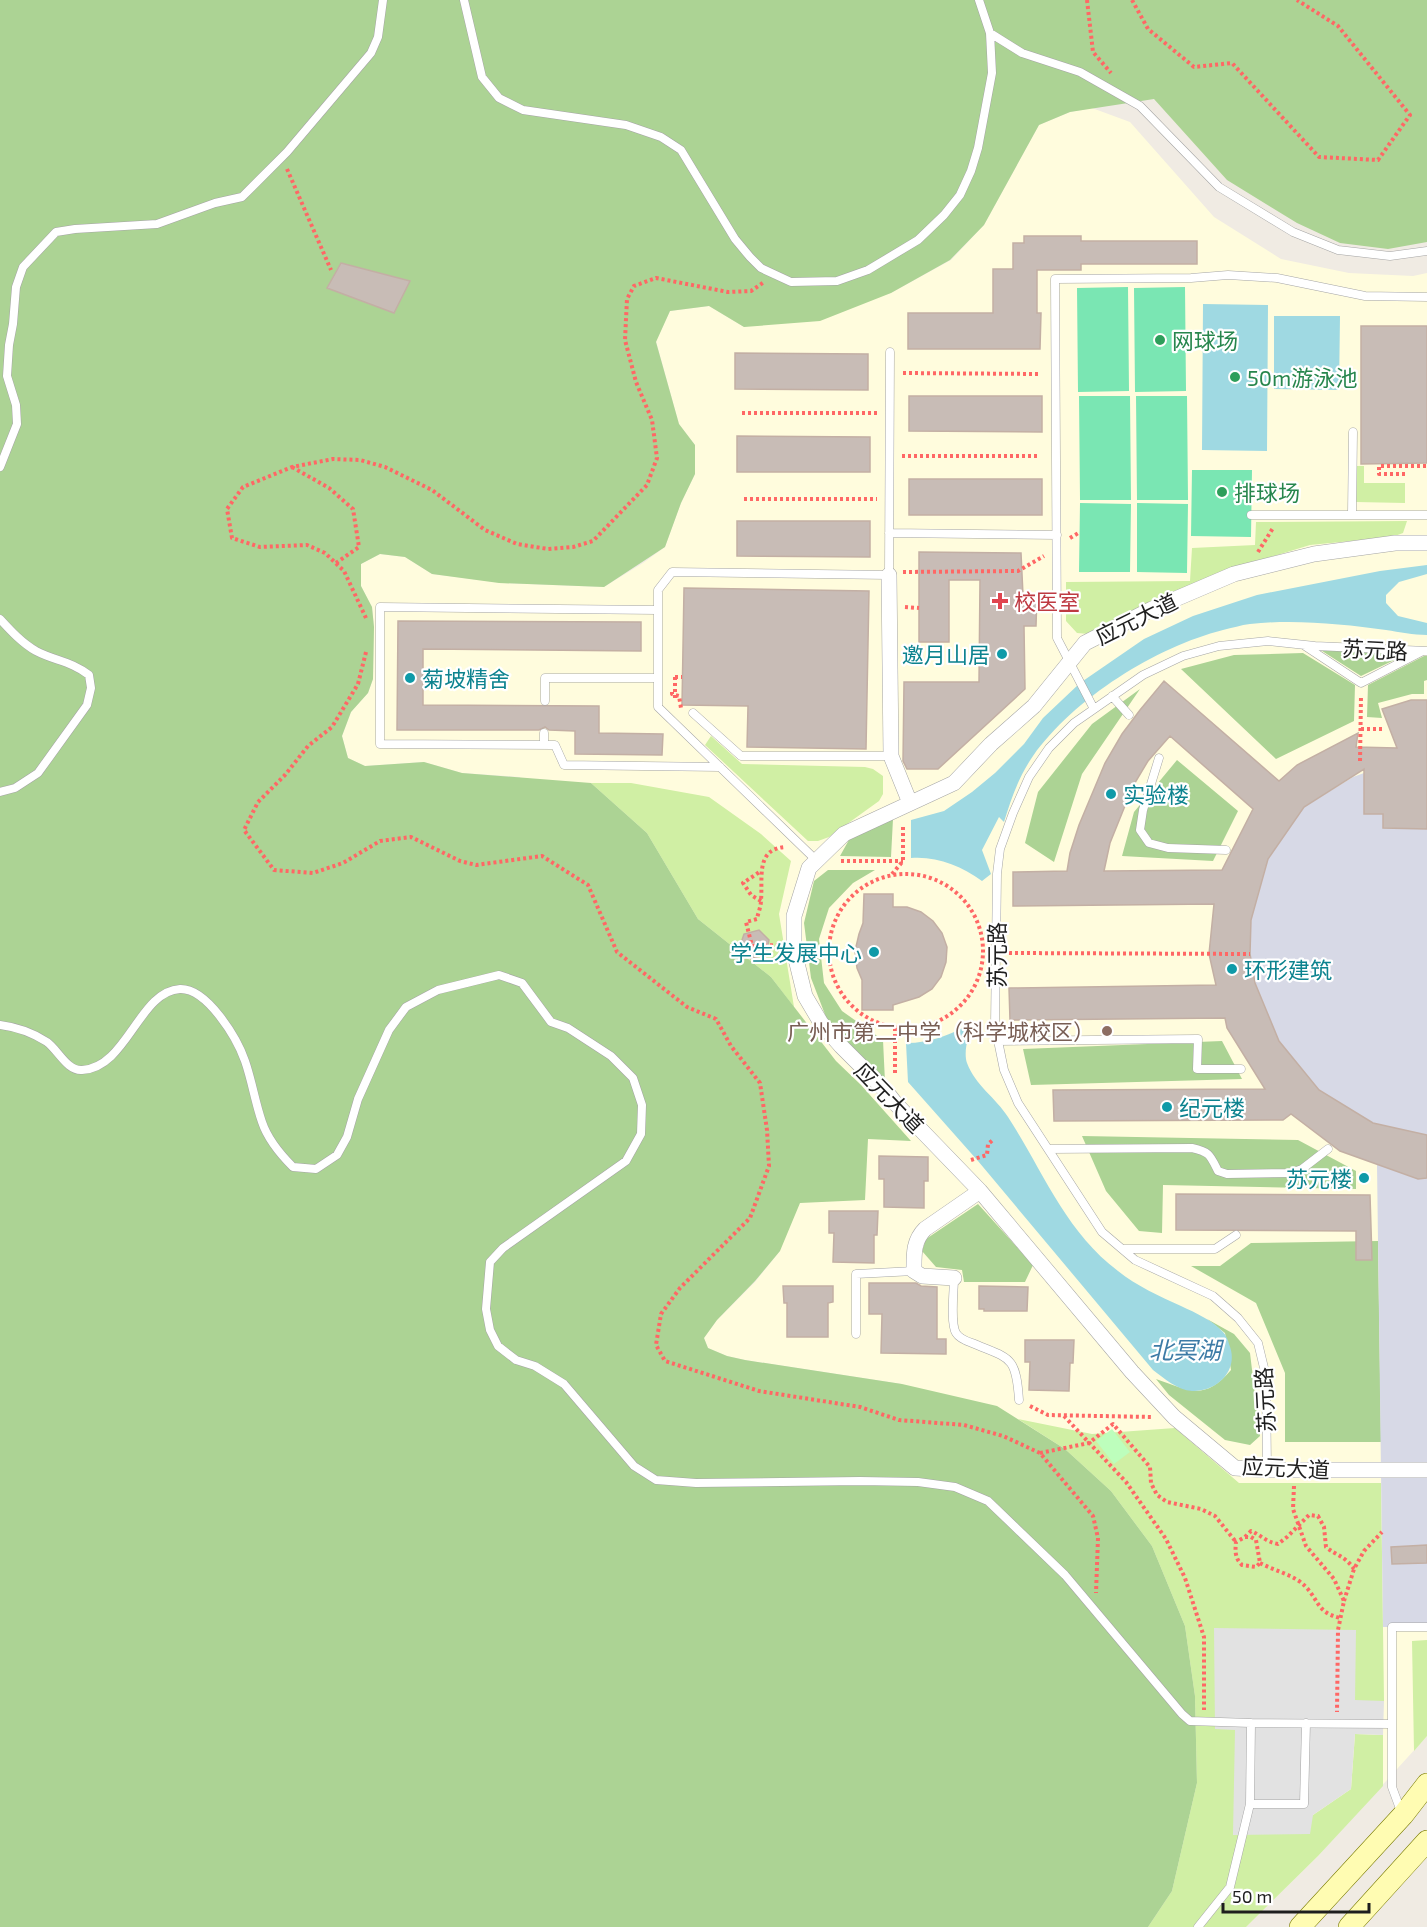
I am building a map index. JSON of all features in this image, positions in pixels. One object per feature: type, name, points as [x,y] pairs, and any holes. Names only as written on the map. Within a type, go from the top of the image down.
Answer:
[{"type":"main road","points":[[1300,1927],[1403,1815],[1427,1784]]},
{"type":"main road","points":[[1349,1927],[1427,1841]]},
{"type":"street","name":"应元大道","points":[[1427,543],[1395,543],[1314,554],[1234,574],[1152,609],[1085,643],[1034,706],[991,744],[954,783],[844,834],[809,868],[794,916],[794,951],[805,996],[821,1023],[980,1191],[1132,1372],[1174,1417],[1235,1468],[1427,1470]]},
{"type":"street","points":[[889,575],[891,756],[907,804]]},
{"type":"street","points":[[954,1278],[922,1276],[914,1272],[915,1245],[925,1229],[980,1191]]},
{"type":"lane","points":[[0,467],[17,424],[16,405],[7,376],[15,287],[23,267],[56,232],[157,224],[215,203],[242,197],[282,157],[371,53],[378,37],[382,0]]},
{"type":"lane","points":[[464,0],[482,77],[499,98],[523,110],[626,125],[662,137],[681,150],[735,238],[750,257],[761,268],[791,282],[837,281],[868,270],[918,240],[945,215],[960,195],[978,148],[992,73],[990,33],[979,0]]},
{"type":"lane","points":[[990,33],[1022,53],[1080,72],[1140,106],[1219,187],[1293,232],[1338,250],[1390,256],[1427,251]]},
{"type":"lane","points":[[1094,709],[1057,638],[1055,279],[1191,278],[1228,275],[1277,278],[1365,296],[1427,297]]},
{"type":"lane","points":[[817,861],[658,707],[658,590],[672,572],[889,575],[890,352]]},
{"type":"lane","points":[[1352,514],[1353,432]]},
{"type":"lane","points":[[1251,515],[1427,514]]},
{"type":"lane","points":[[889,533],[1057,535]]},
{"type":"lane","points":[[658,610],[380,607],[380,744],[555,745],[564,765],[720,767]]},
{"type":"lane","points":[[0,619],[16,637],[36,651],[78,666],[89,675],[91,688],[87,705],[38,773],[15,788],[0,792]]},
{"type":"lane","name":"苏元路","points":[[1267,1470],[1266,1376],[1258,1343],[1238,1318],[1214,1296],[1135,1260],[1102,1232],[1018,1103],[1004,1070],[995,1026],[997,874],[1000,849],[1029,777],[1049,748],[1074,723],[1112,696],[1143,675],[1183,656],[1219,646],[1268,641],[1424,651]]},
{"type":"lane","points":[[1304,645],[1361,683],[1424,651]]},
{"type":"lane","points":[[544,700],[545,678],[658,678]]},
{"type":"lane","points":[[1112,696],[1129,715]]},
{"type":"lane","points":[[693,713],[741,756],[891,756]]},
{"type":"lane","points":[[544,733],[544,745]]},
{"type":"lane","points":[[1159,758],[1143,810],[1140,830],[1149,843],[1168,848],[1226,850]]},
{"type":"lane","points":[[0,1025],[15,1027],[48,1043],[70,1066],[80,1071],[95,1067],[110,1059],[154,1002],[169,990],[183,989],[198,994],[214,1009],[244,1059],[262,1124],[278,1152],[293,1167],[316,1169],[337,1155],[347,1137],[358,1099],[376,1059],[390,1030],[406,1007],[438,990],[499,975],[522,983],[551,1022],[568,1028],[611,1056],[633,1078],[642,1105],[641,1134],[626,1161],[503,1248],[490,1262],[486,1309],[490,1330],[498,1346],[516,1360],[535,1366],[564,1384],[634,1466],[656,1480],[696,1483],[860,1481],[918,1482],[955,1487],[988,1501],[1065,1575],[1190,1721],[1392,1724]]},
{"type":"lane","points":[[998,1041],[1198,1039],[1197,1069],[1241,1069]]},
{"type":"lane","points":[[1049,1149],[1192,1148],[1203,1150],[1211,1156],[1218,1171],[1227,1174],[1291,1173],[1302,1169],[1328,1149]]},
{"type":"lane","points":[[1123,1249],[1215,1249],[1236,1235]]},
{"type":"lane","points":[[856,1334],[856,1274],[914,1272]]},
{"type":"lane","points":[[954,1278],[953,1322],[956,1333],[964,1340],[1005,1357],[1012,1364],[1017,1374],[1019,1400]]},
{"type":"lane","points":[[1403,1815],[1392,1787],[1392,1627],[1427,1627]]},
{"type":"lane","points":[[1198,1927],[1230,1887],[1250,1804],[1251,1723]]},
{"type":"lane","points":[[1250,1804],[1304,1804],[1306,1724]]},
{"type":"path","points":[[1087,0],[1093,52],[1117,79]]},
{"type":"path","points":[[1132,0],[1148,28],[1194,67],[1232,63],[1319,157],[1378,160],[1410,115],[1338,26],[1296,0]]},
{"type":"path","points":[[282,157],[331,270]]},
{"type":"path","points":[[243,487],[292,467],[333,459],[360,460],[385,467],[422,485],[485,530],[517,544],[548,549],[573,547],[593,541],[647,485],[657,458],[652,420],[636,382],[625,340],[627,299],[634,286],[656,278],[728,292],[751,291],[774,274]]},
{"type":"path","points":[[890,372],[1040,374]]},
{"type":"path","points":[[742,413],[890,412]]},
{"type":"path","points":[[889,456],[1039,456]]},
{"type":"path","points":[[1405,474],[1379,474],[1379,466],[1427,465]]},
{"type":"path","points":[[292,467],[329,488],[352,509],[359,547],[336,563]]},
{"type":"path","points":[[744,499],[889,499]]},
{"type":"path","points":[[1245,571],[1282,515]]},
{"type":"path","points":[[889,575],[907,571],[1018,571],[1080,532]]},
{"type":"path","points":[[675,702],[675,677],[682,677]]},
{"type":"path","points":[[1360,761],[1361,683]]},
{"type":"path","points":[[1360,729],[1385,729]]},
{"type":"path","points":[[892,874],[903,861],[907,804]]},
{"type":"path","points":[[794,951],[777,944],[752,946],[746,922],[757,919],[761,902],[761,870],[766,855],[777,847],[801,845]]},
{"type":"path","points":[[817,861],[903,861]]},
{"type":"path","points":[[761,870],[743,883],[751,895],[761,902]]},
{"type":"path","points":[[914,873],[936,879],[956,891],[971,908],[981,929],[984,952],[980,973],[970,994],[955,1011],[936,1022],[913,1028],[895,1028],[873,1021],[858,1012],[846,1000],[830,968],[828,950],[830,932],[836,916],[846,901],[859,889],[874,880],[892,874],[914,873]]},
{"type":"path","points":[[984,952],[1250,954]]},
{"type":"path","points":[[895,1028],[895,1103]]},
{"type":"path","points":[[971,1161],[987,1155],[988,1144],[994,1139]]},
{"type":"path","points":[[1019,1400],[1048,1415],[1174,1417]]},
{"type":"path","points":[[1064,1416],[1126,1482],[1166,1539],[1185,1578],[1204,1637],[1204,1722]]},
{"type":"path","points":[[1040,1453],[1089,1443],[1113,1424],[1150,1467],[1151,1483],[1156,1495],[1167,1502],[1201,1509],[1215,1516],[1236,1542],[1237,1560],[1242,1565],[1256,1567],[1260,1563]]},
{"type":"path","points":[[1295,1470],[1293,1509],[1306,1546],[1334,1579],[1344,1600]]},
{"type":"path","points":[[1236,1542],[1251,1531],[1259,1534],[1267,1542],[1278,1544],[1309,1515],[1318,1516],[1324,1527],[1326,1547],[1347,1559],[1354,1569]]},
{"type":"path","points":[[1337,1724],[1338,1630],[1344,1600],[1354,1569],[1364,1551],[1382,1532]]},
{"type":"path","points":[[1245,1537],[1256,1540],[1260,1563]]},
{"type":"path","points":[[1260,1563],[1299,1581],[1310,1589],[1321,1609],[1329,1616],[1341,1618]]},
{"type":"shaded area","name":"广州市第二中学（科学城校区）","points":[[1092,108],[1130,122],[1214,217],[1281,259],[1349,273],[1413,276],[1427,273],[1427,1736],[1318,1856],[1246,1927],[1148,1927],[1172,1891],[902,1384],[745,1360],[708,1348],[704,1338],[717,1320],[755,1282],[780,1251],[520,777],[462,773],[424,762],[365,766],[348,758],[342,736],[351,712],[368,693],[373,679],[372,607],[361,586],[361,564],[380,554],[405,557],[432,574],[504,583],[604,587],[643,563],[665,547],[681,503],[695,474],[695,445],[679,424],[656,341],[670,311],[709,306],[744,327],[891,293],[951,260],[984,225],[1039,125],[1070,112]]},
{"type":"shaded area","points":[[1364,773],[1364,814],[1383,814],[1383,828],[1427,829],[1427,1135],[1373,1123],[1319,1090],[1279,1041],[1255,983],[1250,954],[1251,920],[1268,859],[1304,807],[1353,777]]},
{"type":"shaded area","points":[[1377,1164],[1418,1179],[1427,1178],[1427,1627],[1383,1627]]},
{"type":"shaded area","points":[[1214,1628],[1356,1630],[1355,1700],[1384,1701],[1383,1735],[1355,1734],[1351,1789],[1313,1815],[1310,1834],[1233,1835],[1235,1730],[1215,1729]]},
{"type":"green space","points":[[0,0],[1427,0],[1427,242],[1388,249],[1340,243],[1297,223],[1227,180],[1154,99],[1070,112],[1039,125],[984,225],[950,260],[891,293],[820,321],[744,327],[709,306],[670,311],[656,342],[679,424],[695,445],[695,474],[681,503],[665,547],[604,587],[499,583],[432,574],[405,557],[380,554],[361,564],[361,586],[372,607],[373,679],[368,693],[351,712],[342,736],[348,758],[365,766],[424,762],[462,773],[591,783],[647,833],[698,919],[771,977],[836,1061],[861,1085],[911,1141],[868,1139],[865,1200],[800,1203],[780,1251],[717,1320],[704,1338],[708,1348],[745,1360],[902,1384],[997,1406],[1065,1449],[1111,1491],[1152,1546],[1185,1626],[1195,1696],[1197,1783],[1172,1891],[1148,1927],[0,1927]]},
{"type":"green space","name":"网球场","points":[[1128,287],[1129,391],[1078,392],[1077,288]]},
{"type":"green space","name":"网球场","points":[[1185,287],[1186,391],[1135,392],[1134,288]]},
{"type":"green space","name":"网球场","points":[[1079,396],[1130,396],[1131,500],[1080,500]]},
{"type":"green space","name":"网球场","points":[[1136,396],[1187,396],[1188,500],[1137,500]]},
{"type":"green space","points":[[1356,466],[1364,466],[1364,483],[1405,483],[1405,503],[1356,502]]},
{"type":"green space","name":"排球场","points":[[1192,470],[1252,470],[1251,537],[1191,536]]},
{"type":"green space","points":[[1080,503],[1131,504],[1130,572],[1079,572]]},
{"type":"green space","name":"排球场","points":[[1137,503],[1188,504],[1187,573],[1137,572]]},
{"type":"green space","points":[[1407,521],[1403,533],[1392,537],[1310,545],[1219,573],[1089,634],[1077,633],[1066,621],[1066,582],[1190,581],[1192,548],[1255,545],[1256,522]]},
{"type":"green space","points":[[1319,649],[1409,653],[1361,676]]},
{"type":"green space","points":[[1303,653],[1355,685],[1354,721],[1276,759],[1181,669],[1234,655]]},
{"type":"green space","points":[[1427,656],[1427,680],[1424,681],[1424,694],[1412,694],[1378,703],[1382,718],[1367,717],[1368,685]]},
{"type":"green space","points":[[1140,689],[1082,774],[1054,862],[1025,843],[1038,792],[1092,724]]},
{"type":"green space","points":[[711,736],[742,764],[873,769],[883,776],[883,794],[879,801],[829,837],[818,841],[808,841],[705,745]]},
{"type":"green space","points":[[1177,760],[1238,811],[1213,861],[1122,856],[1134,812]]},
{"type":"green space","points":[[591,783],[631,783],[709,797],[761,834],[791,861],[779,914],[794,1007],[771,977],[698,919],[647,833]]},
{"type":"green space","points":[[893,819],[891,857],[840,856],[850,838]]},
{"type":"green space","points":[[828,870],[875,870],[853,883],[829,908],[819,939],[824,983],[842,1011],[883,1040],[885,1082],[831,1030],[811,978],[804,923],[814,881]]},
{"type":"green space","points":[[1222,1041],[1242,1079],[1031,1085],[1023,1049]]},
{"type":"green space","points":[[1082,1136],[1298,1140],[1356,1171],[1356,1189],[1163,1185],[1162,1233],[1139,1231],[1106,1191]]},
{"type":"green space","points":[[978,1204],[1033,1265],[1025,1282],[964,1282],[962,1270],[936,1267],[922,1251],[926,1239]]},
{"type":"green space","points":[[1378,1241],[1381,1442],[1285,1442],[1285,1373],[1256,1303],[1191,1266],[1220,1266],[1251,1243]]},
{"type":"green space","points":[[1207,1319],[1234,1334],[1250,1353],[1260,1436],[1250,1445],[1225,1440],[1169,1395],[1156,1379],[1196,1391],[1213,1386],[1231,1370],[1225,1333]]},
{"type":"green space","points":[[1018,1419],[1092,1434],[1175,1428],[1239,1483],[1381,1483],[1384,1701],[1355,1701],[1215,1729],[1235,1729],[1313,1815],[1351,1789],[1355,1734],[1383,1735],[1383,1786],[1318,1856],[1246,1927],[1148,1927],[1172,1891],[1197,1783],[1195,1696],[1185,1626],[1152,1546],[1111,1491],[1065,1449]]},
{"type":"green space","points":[[1112,1429],[1130,1452],[1114,1464],[1096,1441]]},
{"type":"green space","points":[[1427,1640],[1427,1736],[1414,1751],[1412,1641]]},
{"type":"water","name":"50m游泳池","points":[[1203,304],[1268,305],[1267,451],[1202,450]]},
{"type":"water","points":[[1274,316],[1340,316],[1339,390],[1274,389]]},
{"type":"water","points":[[1427,565],[1427,574],[1399,582],[1386,595],[1386,603],[1398,616],[1427,623],[1427,635],[1336,624],[1301,622],[1247,624],[1197,638],[1171,649],[1144,662],[1093,695],[1050,735],[1033,756],[1016,788],[1004,822],[999,817],[982,850],[991,874],[982,881],[966,871],[939,860],[911,858],[911,820],[944,811],[972,792],[1024,744],[1043,718],[1080,683],[1144,639],[1193,616],[1257,595],[1380,571]]},
{"type":"water","name":"北冥湖","points":[[972,1023],[966,1053],[971,1071],[1008,1117],[1056,1199],[1083,1238],[1099,1255],[1125,1276],[1148,1290],[1204,1317],[1225,1335],[1232,1354],[1231,1362],[1229,1371],[1218,1383],[1201,1390],[1186,1390],[1153,1370],[978,1161],[908,1082],[906,1043],[940,1038]]},
{"type":"building","points":[[1024,236],[1081,236],[1081,241],[1197,241],[1197,264],[1081,264],[1081,270],[1037,270],[1037,313],[1041,313],[1040,349],[908,349],[908,313],[993,313],[993,269],[1013,269],[1013,243],[1024,243]]},
{"type":"building","points":[[341,263],[410,281],[394,313],[327,288]]},
{"type":"building","points":[[1361,326],[1427,326],[1427,463],[1361,464]]},
{"type":"building","points":[[735,353],[868,354],[868,390],[735,389]]},
{"type":"building","points":[[909,396],[1042,396],[1042,432],[909,431]]},
{"type":"building","points":[[737,436],[870,437],[870,472],[737,472]]},
{"type":"building","points":[[909,479],[1042,479],[1042,515],[909,515]]},
{"type":"building","points":[[737,521],[870,521],[870,557],[737,556]]},
{"type":"building","name":"邀月山居","points":[[919,552],[1021,553],[1023,595],[1037,595],[1036,626],[1024,626],[1025,689],[938,769],[907,769],[903,761],[904,682],[979,682],[980,580],[949,580],[949,642],[919,642]]},
{"type":"building","points":[[684,588],[869,591],[866,749],[747,747],[748,706],[682,705]]},
{"type":"building","name":"菊坡精舍","points":[[398,621],[641,622],[641,651],[423,649],[423,705],[599,706],[599,733],[663,734],[662,755],[575,754],[575,731],[549,730],[545,727],[539,730],[397,730]]},
{"type":"building","points":[[1164,681],[1279,781],[1297,765],[1358,733],[1356,747],[1397,748],[1382,709],[1411,700],[1427,700],[1427,829],[1383,828],[1383,814],[1364,814],[1364,769],[1304,807],[1268,859],[1251,920],[1250,954],[1255,983],[1279,1041],[1319,1090],[1373,1123],[1427,1135],[1427,1178],[1418,1179],[1340,1151],[1291,1114],[1283,1120],[1054,1121],[1053,1090],[1265,1089],[1227,1028],[1225,1018],[1010,1020],[1009,988],[1216,985],[1209,954],[1214,904],[1013,906],[1013,872],[1067,871],[1079,825],[1105,763],[1140,710]],"holes":[[[1170,736],[1253,809],[1222,870],[1104,871],[1110,843],[1133,786],[1148,761]]]},
{"type":"building","name":"学生发展中心","points":[[864,894],[893,894],[893,907],[907,907],[921,912],[933,921],[942,933],[947,947],[946,962],[941,977],[932,989],[919,997],[893,1005],[893,1010],[862,1010],[862,980],[857,968],[855,951],[863,923]]},
{"type":"building","points":[[759,930],[769,940],[766,954],[751,959],[739,949],[744,934]]},
{"type":"building","points":[[879,1156],[928,1157],[928,1181],[924,1181],[924,1208],[884,1207],[884,1179],[879,1179]]},
{"type":"building","name":"苏元楼","points":[[1176,1194],[1370,1195],[1372,1260],[1356,1260],[1356,1231],[1176,1230]]},
{"type":"building","points":[[829,1211],[878,1211],[877,1235],[874,1235],[874,1263],[833,1262],[834,1233],[829,1233]]},
{"type":"building","points":[[869,1283],[916,1283],[921,1286],[937,1287],[937,1339],[946,1339],[946,1354],[881,1353],[882,1314],[869,1314]]},
{"type":"building","points":[[783,1286],[833,1286],[833,1302],[828,1303],[828,1337],[787,1337],[787,1303],[784,1303]]},
{"type":"building","points":[[979,1286],[1028,1287],[1027,1311],[979,1309]]},
{"type":"building","points":[[1025,1340],[1074,1340],[1069,1391],[1029,1390],[1030,1362],[1025,1362]]},
{"type":"building","points":[[1427,1545],[1427,1563],[1392,1564],[1391,1547]]},
{"type":"place","name":"网球场","points":[[1160,340]]},
{"type":"place","name":"50m游泳池","points":[[1235,377]]},
{"type":"place","name":"排球场","points":[[1222,492]]},
{"type":"place","name":"校医室","points":[[1000,601]]},
{"type":"place","name":"邀月山居","points":[[1002,654]]},
{"type":"place","name":"菊坡精舍","points":[[410,678]]},
{"type":"place","name":"实验楼","points":[[1111,794]]},
{"type":"place","name":"学生发展中心","points":[[874,952]]},
{"type":"place","name":"环形建筑","points":[[1232,969]]},
{"type":"place","name":"广州市第二中学（科学城校区）","points":[[1107,1031]]},
{"type":"place","name":"纪元楼","points":[[1167,1107]]},
{"type":"place","name":"苏元楼","points":[[1364,1178]]}]
